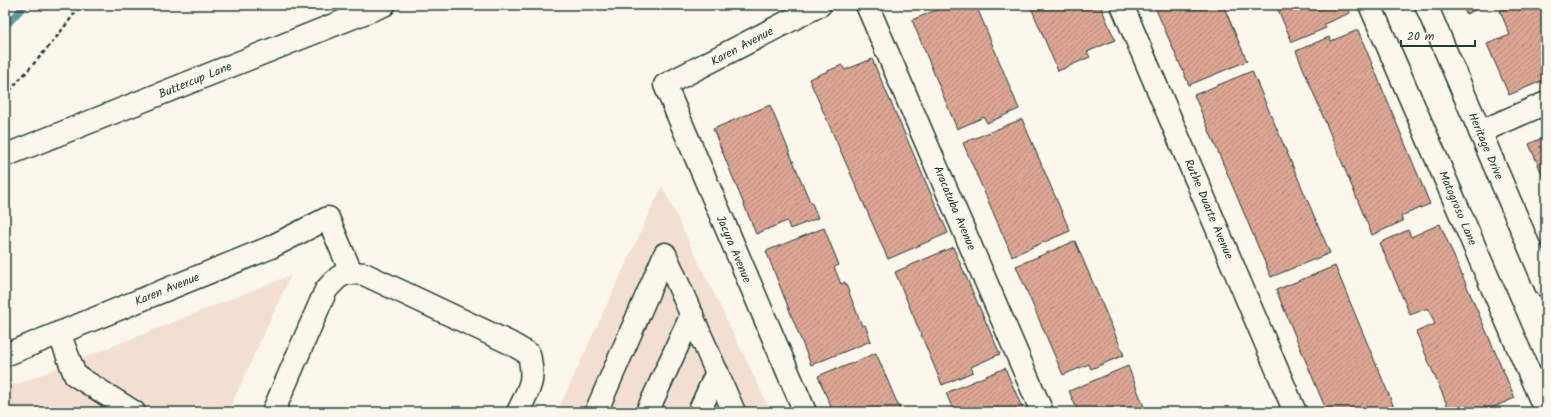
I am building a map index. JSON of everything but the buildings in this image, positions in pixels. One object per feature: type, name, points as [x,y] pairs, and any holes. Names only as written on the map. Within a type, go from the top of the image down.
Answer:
[{"type":"street","name":"Buttercup Lane","points":[[5,154],[16,151],[384,5]]},
{"type":"street","name":"Karen Avenue","points":[[665,85],[820,5]]},
{"type":"street","name":"Aracatuba Avenue","points":[[867,5],[1042,412]]},
{"type":"street","name":"Ruthe Duarte Avenue","points":[[1122,5],[1295,412]]},
{"type":"street","name":"Matogroso Lane","points":[[1370,5],[1546,412]]},
{"type":"street","name":"Heritage Drive","points":[[1426,5],[1546,286]]},
{"type":"street","name":"Jacyra Avenue","points":[[665,85],[805,412]]},
{"type":"street","points":[[1480,132],[1546,103]]},
{"type":"street","name":"Karen Avenue","points":[[5,355],[269,248],[328,218],[351,272]]},
{"type":"street","points":[[596,412],[666,254],[734,412]]},
{"type":"street","points":[[273,412],[326,290],[337,277],[351,272],[364,274],[510,343],[529,354],[532,370],[532,382],[518,412]]},
{"type":"street","points":[[648,412],[692,314]]},
{"type":"street","points":[[59,333],[75,375],[134,412]]},
{"type":"street","points":[[699,412],[717,372]]},
{"type":"path","points":[[5,96],[52,43],[80,5]]},
{"type":"shaded area","points":[[662,186],[771,412],[557,412]]},
{"type":"shaded area","points":[[291,275],[228,412],[5,412],[5,389]]},
{"type":"waterway","points":[[5,27],[25,5]]}]
